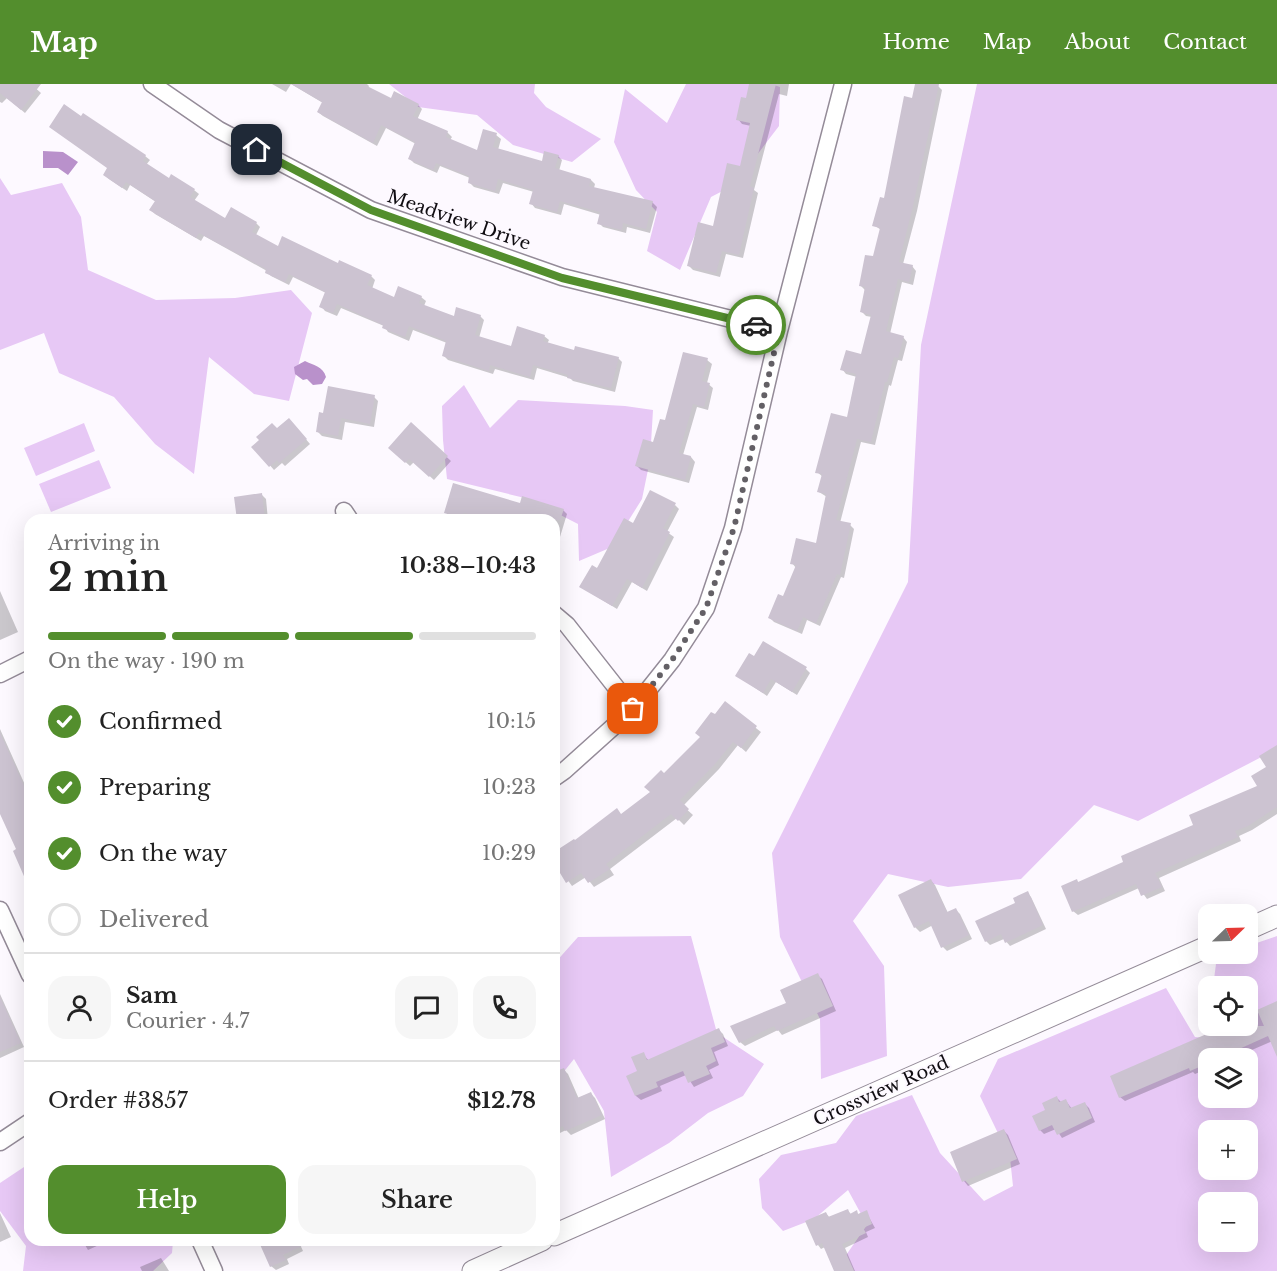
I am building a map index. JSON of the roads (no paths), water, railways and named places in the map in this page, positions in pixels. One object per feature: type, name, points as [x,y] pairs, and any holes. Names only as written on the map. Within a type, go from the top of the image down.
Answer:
[{"type":"street","name":"Meadview Drive","points":[[152,84],[219,130],[371,210],[562,278],[779,331]]},
{"type":"street","points":[[560,774],[633,709],[672,660],[706,608],[734,528],[779,331],[843,84]]},
{"type":"street","points":[[560,619],[633,709]]},
{"type":"street","points":[[0,674],[24,662]]},
{"type":"street","points":[[0,910],[24,962]]},
{"type":"street","points":[[1258,925],[1277,916]]},
{"type":"street","name":"Crossview Road","points":[[560,1232],[1198,951]]},
{"type":"street","points":[[0,1142],[24,1126]]},
{"type":"street","points":[[203,1246],[214,1271]]},
{"type":"street","points":[[473,1271],[529,1246]]}]
